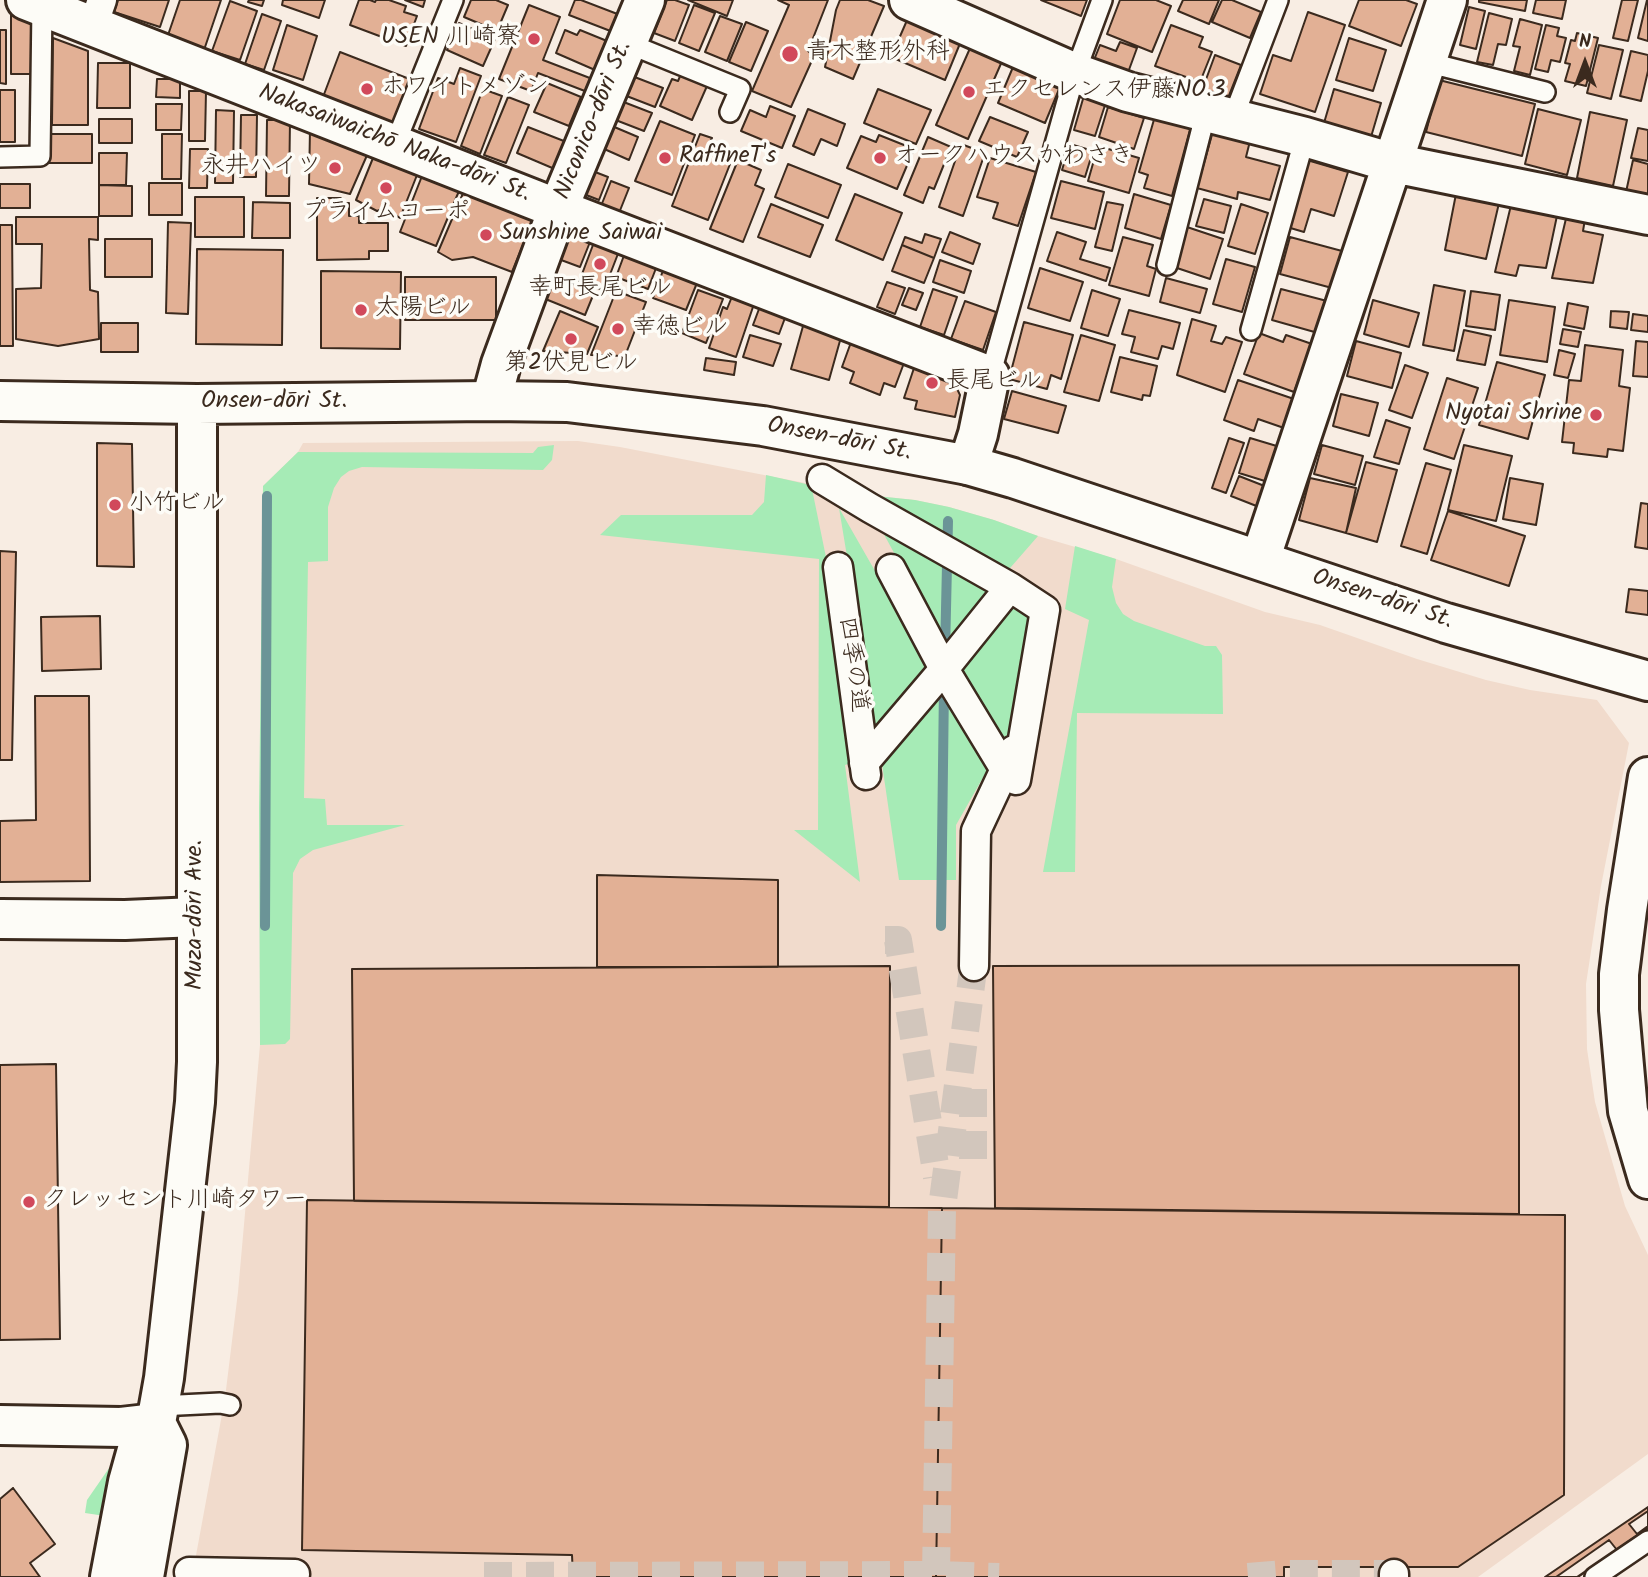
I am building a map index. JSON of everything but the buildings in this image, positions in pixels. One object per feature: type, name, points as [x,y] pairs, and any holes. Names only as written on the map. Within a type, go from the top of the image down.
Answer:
[{"type":"street","name":"Niconico-dōri St.","points":[[491,401],[501,364],[558,209],[645,0]]},
{"type":"street","points":[[909,0],[1075,73],[1128,92],[1305,137],[1393,163],[1648,215]]},
{"type":"street","points":[[1259,560],[1447,0]]},
{"type":"street","name":"Nakasaiwaichō Naka-dōri St.","points":[[34,3],[98,13],[396,145],[990,376]]},
{"type":"street","points":[[968,465],[978,434],[990,376]]},
{"type":"street","name":"Onsen-dōri St.","points":[[0,401],[197,404],[567,402],[763,426],[968,465],[1447,623],[1558,655],[1648,656]]},
{"type":"street","name":"Muza-dōri Ave.","points":[[110,1577],[128,1482],[138,1446],[157,1414],[164,1378],[195,1102],[197,404]]},
{"type":"street","points":[[822,479],[1010,587],[1045,610],[1024,728],[1010,774],[976,831],[974,966]]},
{"type":"street","name":"四季の道","points":[[838,567],[865,770],[1010,587]]},
{"type":"street","points":[[891,569],[944,670],[1010,774]]},
{"type":"street","points":[[1558,655],[1648,681]]},
{"type":"street","points":[[1648,777],[1619,974],[1619,1010],[1628,1111],[1648,1179]]},
{"type":"street","points":[[0,919],[125,920],[196,917]]},
{"type":"street","points":[[0,1424],[121,1427],[157,1414]]},
{"type":"street","name":"Muza-dōri Ave.","points":[[145,1577],[167,1445],[157,1414]]},
{"type":"street","points":[[189,1572],[295,1573]]},
{"type":"lane","points":[[396,145],[453,0]]},
{"type":"lane","points":[[990,376],[1075,73],[1102,0]]},
{"type":"lane","points":[[1167,265],[1220,115],[1278,0]]},
{"type":"lane","points":[[0,157],[40,156],[34,3]]},
{"type":"lane","points":[[627,43],[740,89],[730,112]]},
{"type":"lane","points":[[1426,62],[1545,92]]},
{"type":"lane","points":[[1251,330],[1305,137]]},
{"type":"lane","points":[[157,1414],[220,1404],[230,1405]]},
{"type":"lane","points":[[1595,1577],[1648,1541]]},
{"type":"shaded area","points":[[578,441],[867,495],[949,507],[1116,559],[1265,612],[1320,625],[1486,680],[1597,700],[1629,743],[1601,886],[1586,984],[1587,1049],[1595,1102],[1625,1206],[1648,1255],[1648,1454],[1478,1577],[192,1577],[225,1398],[238,1292],[260,1045],[263,486],[298,452],[303,443]]},
{"type":"green space","points":[[554,445],[552,460],[543,470],[362,467],[341,477],[334,488],[328,507],[328,561],[308,562],[304,798],[325,799],[327,825],[405,825],[313,850],[300,859],[293,873],[290,1039],[285,1044],[260,1045],[259,808],[263,486],[298,452],[533,453],[538,447]]},
{"type":"green space","points":[[766,475],[806,484],[812,489],[828,567],[855,762],[845,765],[860,882],[794,830],[818,830],[819,559],[600,535],[621,515],[752,515],[764,502]]},
{"type":"green space","points":[[867,495],[949,507],[1038,536],[1004,575]]},
{"type":"green space","points":[[839,508],[930,667],[876,732]]},
{"type":"green space","points":[[875,518],[996,586],[945,646]]},
{"type":"green space","points":[[1075,546],[1116,559],[1112,587],[1116,603],[1123,614],[1134,621],[1205,646],[1216,646],[1222,655],[1223,714],[1077,713],[1075,872],[1043,872],[1089,620],[1065,609]]},
{"type":"green space","points":[[1014,599],[1036,614],[1020,714],[1004,742],[960,669]]},
{"type":"green space","points":[[944,686],[989,767],[956,825],[956,880],[899,880],[882,764]]},
{"type":"green space","points":[[116,1458],[105,1516],[85,1513],[87,1500]]},
{"type":"waterway","points":[[265,926],[267,496]]},
{"type":"waterway","points":[[945,653],[948,521]]},
{"type":"waterway","points":[[941,926],[944,685]]},
{"type":"tunnel","points":[[936,1575],[942,1208],[977,939],[991,939]]},
{"type":"tunnel","points":[[885,940],[898,940],[937,1177]]},
{"type":"tunnel","points":[[973,1081],[973,1159]]},
{"type":"tunnel","points":[[1248,1577],[1284,1574],[1394,1574]]},
{"type":"tunnel","points":[[484,1576],[999,1577]]},
{"type":"place","name":"USEN 川崎寮","points":[[534,39]]},
{"type":"place","name":"青木整形外科","points":[[790,54]]},
{"type":"place","name":"ホワイトメゾン","points":[[367,89]]},
{"type":"place","name":"エクセレンス伊藤NO.3","points":[[969,92]]},
{"type":"place","name":"RaffineT's","points":[[665,158]]},
{"type":"place","name":"オークハウスかわさき","points":[[880,158]]},
{"type":"place","name":"永井ハイツ","points":[[335,168]]},
{"type":"place","name":"プライムコーポ","points":[[386,188]]},
{"type":"place","name":"Sunshine Saiwai","points":[[486,235]]},
{"type":"place","name":"幸町長尾ビル","points":[[600,264]]},
{"type":"place","name":"太陽ビル","points":[[361,310]]},
{"type":"place","name":"幸徳ビル","points":[[618,329]]},
{"type":"place","name":"第2伏見ビル","points":[[571,339]]},
{"type":"place","name":"長尾ビル","points":[[932,383]]},
{"type":"place","name":"Nyotai Shrine","points":[[1596,415]]},
{"type":"place","name":"小竹ビル","points":[[115,505]]},
{"type":"place","name":"クレッセント川崎タワー","points":[[29,1202]]}]
